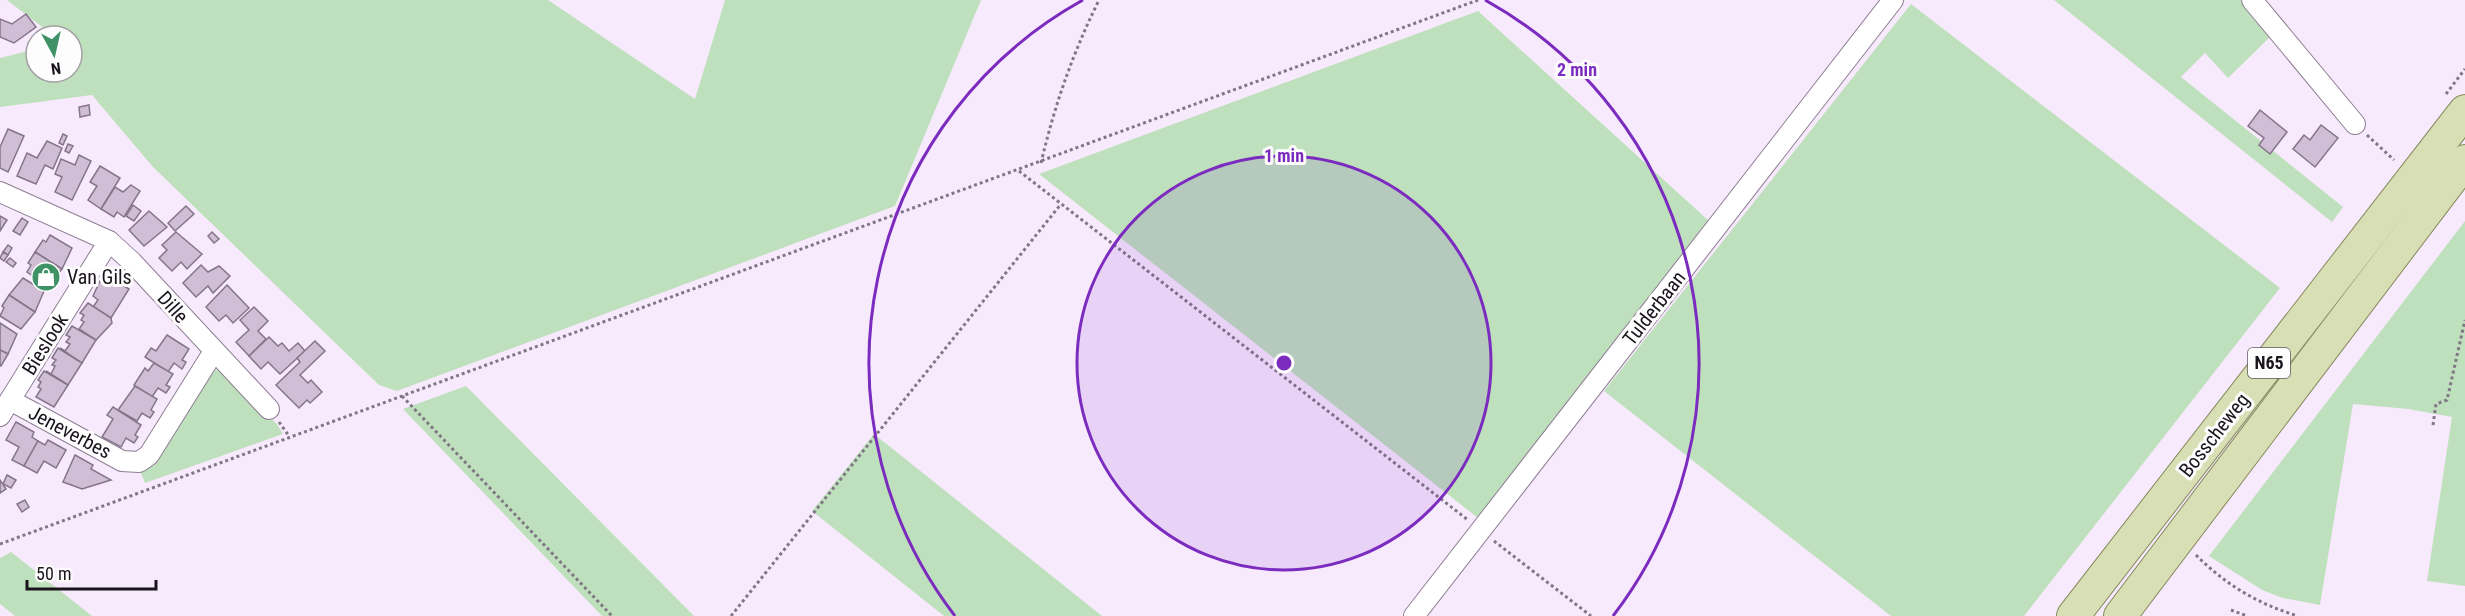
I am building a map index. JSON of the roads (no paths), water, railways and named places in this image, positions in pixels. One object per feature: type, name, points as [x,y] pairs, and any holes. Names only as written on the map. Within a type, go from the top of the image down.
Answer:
[{"type":"main road","name":"Bosscheweg","points":[[2073,616],[2465,111]]},
{"type":"main road","name":"Bosscheweg","points":[[2120,616],[2465,161]]},
{"type":"street","name":"Tulderbaan","points":[[1414,616],[1893,0]]},
{"type":"street","points":[[2252,0],[2355,124]]},
{"type":"street","name":"Dille","points":[[0,192],[109,241],[132,262],[268,409]]},
{"type":"street","name":"Bieslook","points":[[5,408],[109,241]]},
{"type":"street","name":"Jeneverbes","points":[[5,408],[122,461],[139,462],[149,455],[214,351]]},
{"type":"place","name":"Van Gils","points":[[46,277]]}]
